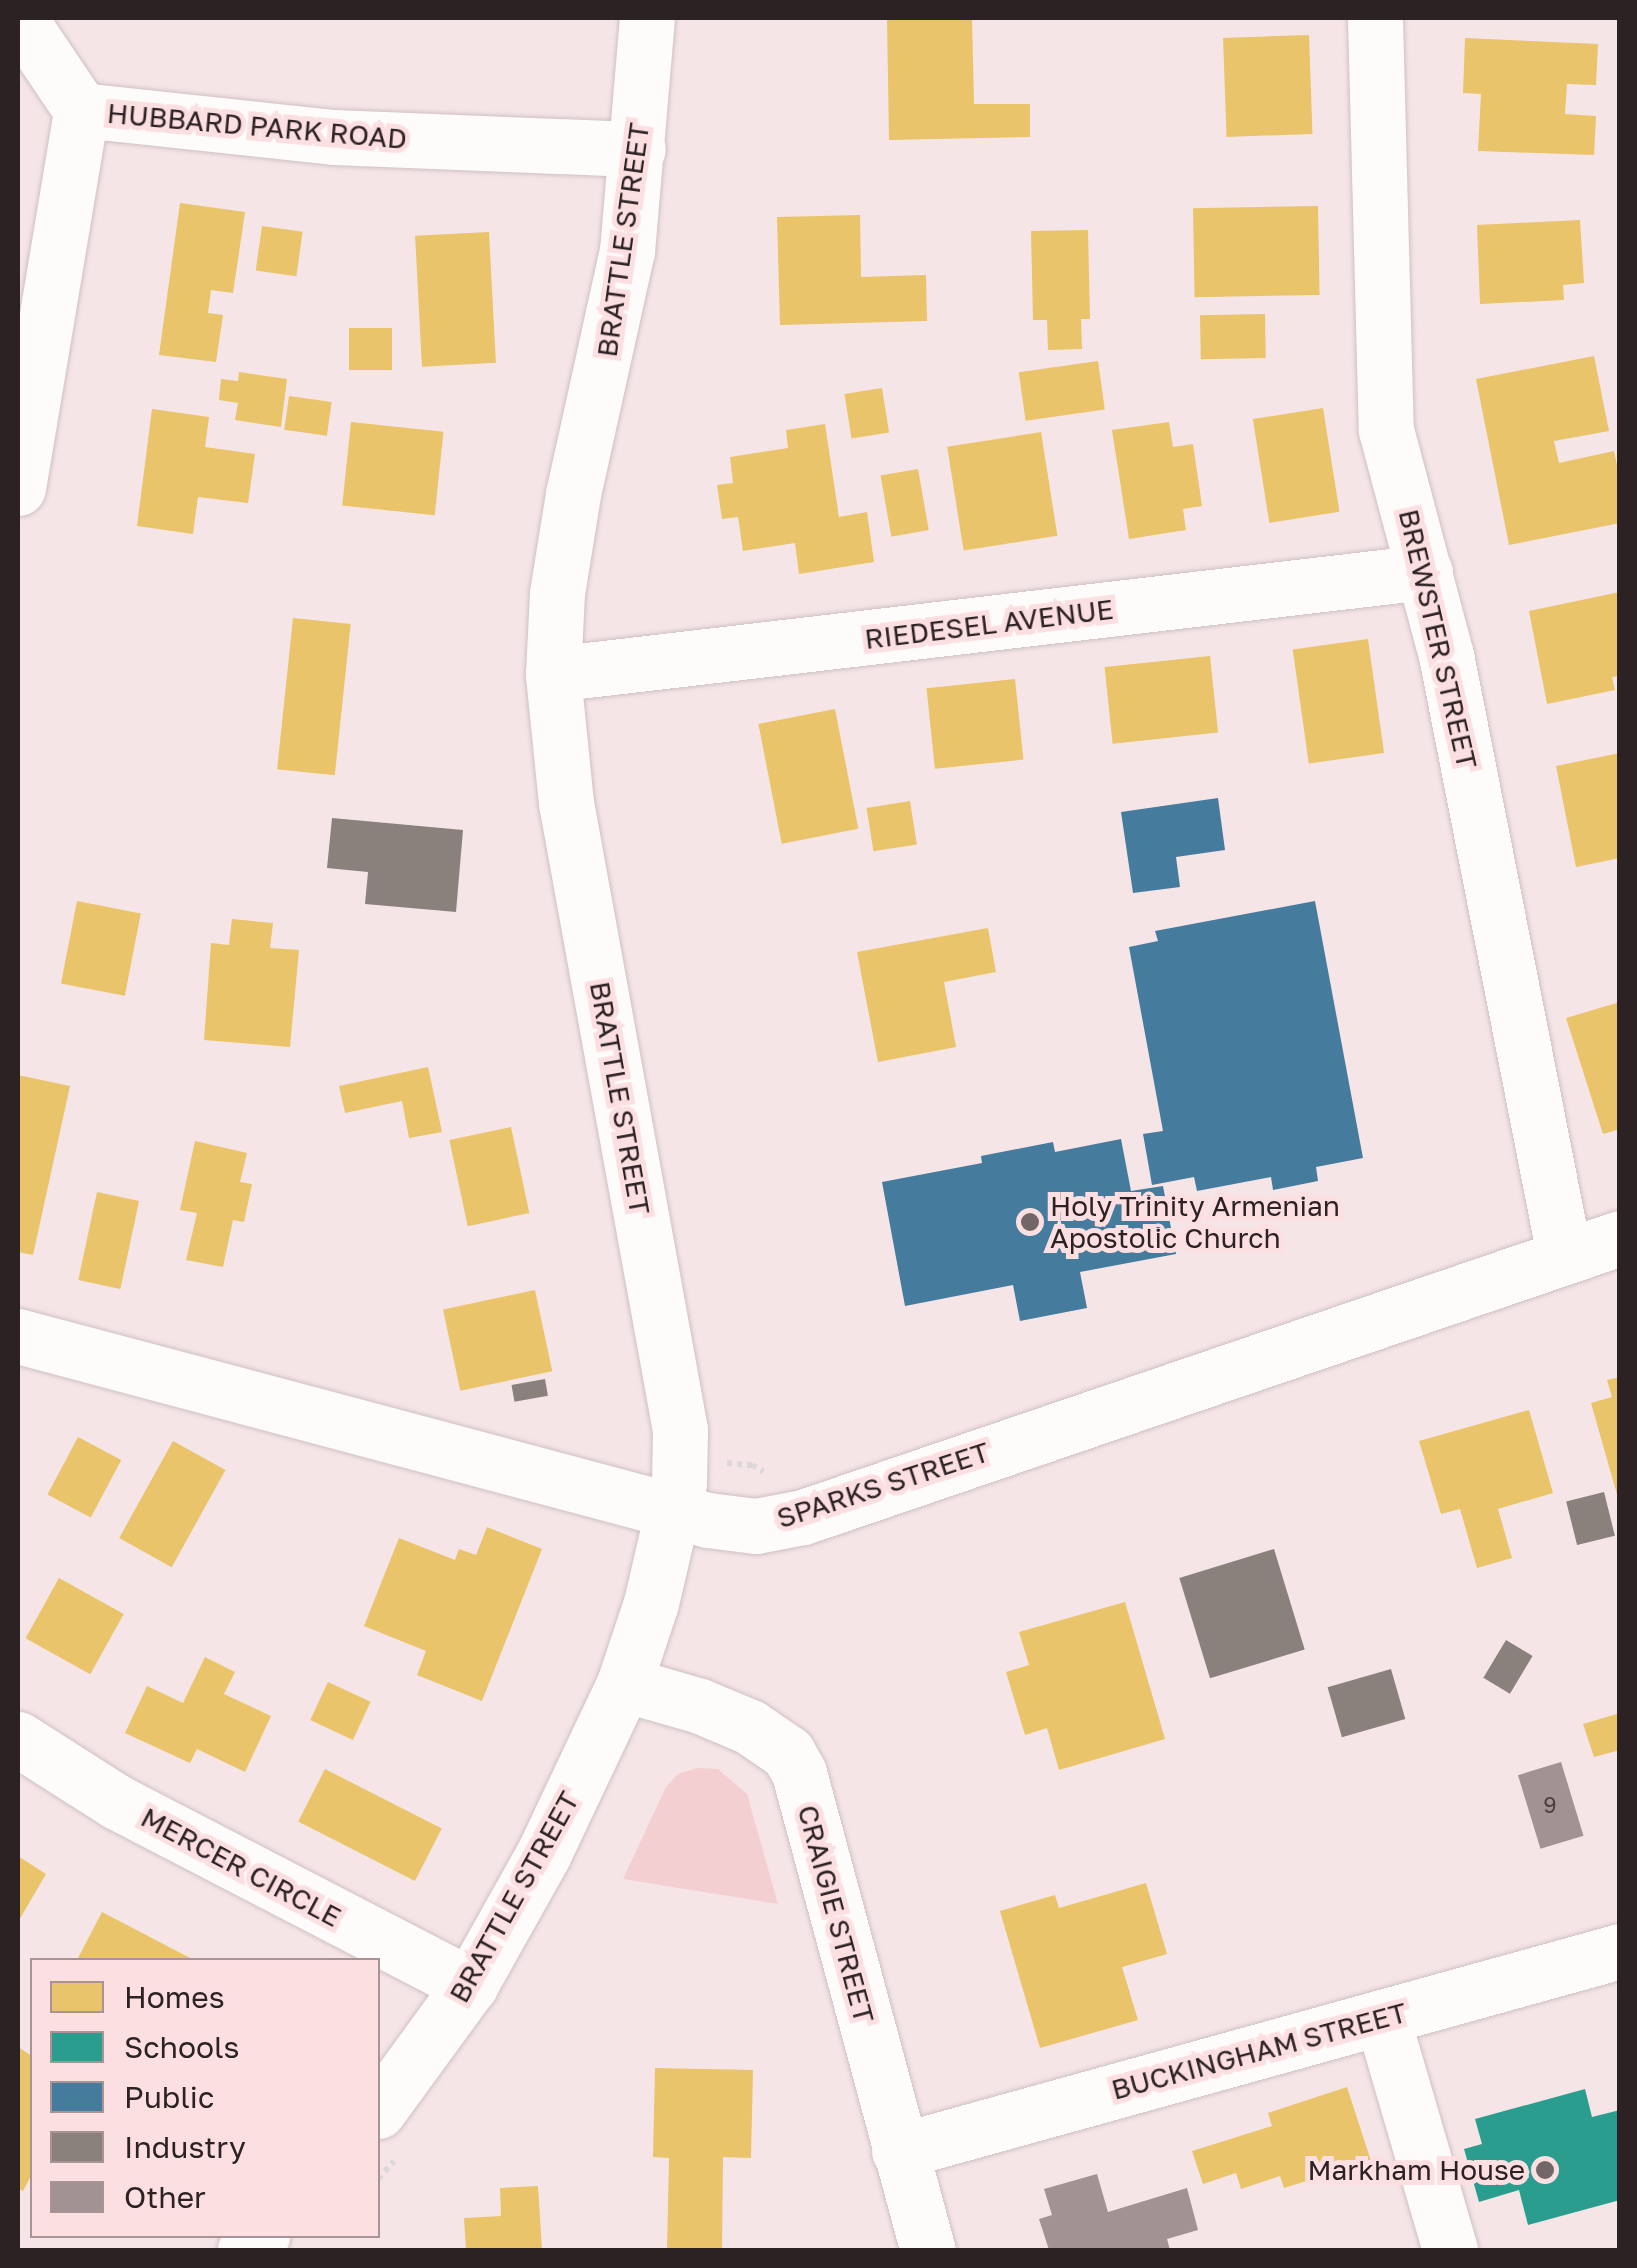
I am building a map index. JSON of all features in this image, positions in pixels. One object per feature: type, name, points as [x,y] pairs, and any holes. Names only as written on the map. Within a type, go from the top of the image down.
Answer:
[{"type":"street","points":[[19,18],[81,110]]},
{"type":"street","name":"BRATTLE STREET","points":[[380,2108],[470,1985],[543,1856],[624,1684],[676,1511],[680,1430],[566,803],[553,674],[562,562],[616,313],[638,149],[647,18]]},
{"type":"street","name":"BREWSTER STREET","points":[[1375,18],[1386,430],[1446,655],[1564,1254]]},
{"type":"street","name":"HUBBARD PARK ROAD","points":[[18,488],[81,110],[334,137],[638,149]]},
{"type":"street","name":"RIEDESEL AVENUE","points":[[553,674],[1425,572]]},
{"type":"street","name":"SPARKS STREET","points":[[18,1336],[676,1511],[748,1526],[802,1517],[1620,1238]]},
{"type":"street","name":"CRAIGIE STREET","points":[[624,1684],[724,1714],[774,1740],[788,1753],[799,1774],[928,2250]]},
{"type":"street","name":"MERCER CIRCLE","points":[[18,1739],[118,1802],[470,1985]]},
{"type":"street","name":"BUCKINGHAM STREET","points":[[899,2150],[1620,1951]]},
{"type":"street","points":[[1382,2017],[1450,2250]]},
{"type":"shaded area","points":[[697,1768],[718,1769],[747,1794],[778,1904],[623,1879],[666,1787],[678,1774]]},
{"type":"building: Homes","points":[[887,18],[972,18],[974,104],[1030,104],[1030,137],[889,140]]},
{"type":"building: Homes","points":[[1309,35],[1312,134],[1227,137],[1223,38]]},
{"type":"building: Homes","points":[[1465,38],[1598,44],[1596,85],[1567,84],[1565,114],[1596,116],[1594,155],[1478,151],[1481,94],[1463,93]]},
{"type":"building: Homes","points":[[180,203],[245,212],[233,293],[211,290],[208,313],[223,315],[216,362],[159,355]]},
{"type":"building: Homes","points":[[1318,206],[1320,295],[1195,297],[1193,208]]},
{"type":"building: Homes","points":[[860,215],[861,277],[926,275],[927,321],[780,325],[777,217]]},
{"type":"building: Homes","points":[[1580,220],[1584,283],[1563,285],[1564,300],[1480,304],[1477,225]]},
{"type":"building: Homes","points":[[262,226],[303,232],[296,276],[256,271]]},
{"type":"building: Homes","points":[[1088,230],[1090,319],[1081,319],[1082,349],[1048,350],[1047,320],[1033,320],[1031,231]]},
{"type":"building: Homes","points":[[489,232],[496,363],[422,367],[415,236]]},
{"type":"building: Homes","points":[[1265,314],[1266,358],[1201,359],[1200,315]]},
{"type":"building: Homes","points":[[349,328],[392,328],[392,370],[349,370]]},
{"type":"building: Homes","points":[[1594,356],[1609,431],[1554,441],[1559,463],[1614,451],[1620,480],[1620,523],[1509,545],[1476,379]]},
{"type":"building: Homes","points":[[1098,361],[1105,410],[1026,421],[1019,372]]},
{"type":"building: Homes","points":[[239,372],[287,379],[281,427],[235,420],[238,403],[219,400],[221,379],[238,381]]},
{"type":"building: Homes","points":[[882,388],[889,432],[852,438],[844,394]]},
{"type":"building: Homes","points":[[289,396],[332,402],[327,436],[284,430]]},
{"type":"building: Homes","points":[[1323,408],[1339,512],[1269,523],[1253,419]]},
{"type":"building: Homes","points":[[152,409],[209,417],[205,447],[255,454],[248,503],[198,497],[193,534],[137,526]]},
{"type":"building: Homes","points":[[351,422],[443,432],[435,515],[342,506]]},
{"type":"building: Homes","points":[[1169,422],[1173,447],[1193,444],[1202,506],[1183,509],[1186,530],[1129,539],[1112,430]]},
{"type":"building: Homes","points":[[825,424],[839,517],[867,512],[874,562],[799,574],[795,543],[743,551],[738,517],[722,519],[717,485],[733,483],[730,457],[788,448],[786,430]]},
{"type":"building: Homes","points":[[1041,432],[1057,536],[964,551],[947,447]]},
{"type":"building: Homes","points":[[918,469],[929,530],[891,537],[881,476]]},
{"type":"building: Homes","points":[[1620,592],[1620,676],[1612,677],[1615,690],[1547,704],[1529,611]]},
{"type":"building: Homes","points":[[293,618],[351,624],[335,775],[277,769]]},
{"type":"building: Homes","points":[[1368,639],[1384,753],[1309,763],[1293,650]]},
{"type":"building: Homes","points":[[1210,656],[1218,733],[1113,744],[1105,667]]},
{"type":"building: Homes","points":[[1015,679],[1023,760],[935,769],[926,688]]},
{"type":"building: Homes","points":[[835,709],[858,829],[782,844],[758,724]]},
{"type":"building: Homes","points":[[1620,753],[1620,858],[1576,867],[1556,766]]},
{"type":"building: Homes","points":[[910,801],[917,844],[873,851],[867,808]]},
{"type":"building: Homes","points":[[77,901],[141,913],[125,996],[61,983]]},
{"type":"building: Homes","points":[[232,919],[273,923],[270,948],[299,950],[290,1047],[204,1040],[211,943],[229,945]]},
{"type":"building: Homes","points":[[988,928],[996,972],[944,982],[956,1047],[878,1062],[857,952]]},
{"type":"building: Homes","points":[[1620,1002],[1620,1129],[1603,1134],[1566,1018]]},
{"type":"building: Homes","points":[[428,1067],[442,1132],[409,1138],[402,1101],[345,1113],[339,1086]]},
{"type":"building: Homes","points":[[18,1075],[70,1086],[33,1255],[18,1252]]},
{"type":"building: Homes","points":[[511,1127],[529,1213],[468,1226],[449,1140]]},
{"type":"building: Homes","points":[[195,1141],[247,1153],[240,1182],[252,1184],[244,1222],[233,1220],[223,1267],[186,1260],[197,1213],[180,1210]]},
{"type":"building: Homes","points":[[97,1192],[139,1201],[120,1289],[78,1280]]},
{"type":"building: Homes","points":[[535,1290],[552,1371],[460,1391],[443,1310]]},
{"type":"building: Homes","points":[[1620,1377],[1618,1498],[1591,1403],[1612,1397],[1607,1380]]},
{"type":"building: Homes","points":[[1529,1410],[1553,1493],[1498,1509],[1512,1558],[1477,1568],[1460,1509],[1441,1514],[1419,1441]]},
{"type":"building: Homes","points":[[78,1437],[121,1460],[91,1517],[47,1494]]},
{"type":"building: Homes","points":[[173,1441],[225,1470],[172,1567],[119,1538]]},
{"type":"building: Homes","points":[[487,1527],[542,1549],[482,1701],[417,1675],[426,1651],[364,1626],[399,1538],[455,1560],[459,1549],[476,1555]]},
{"type":"building: Homes","points":[[59,1578],[124,1614],[90,1674],[26,1638]]},
{"type":"building: Homes","points":[[1125,1602],[1165,1739],[1059,1770],[1047,1728],[1025,1735],[1006,1672],[1029,1665],[1019,1632]]},
{"type":"building: Homes","points":[[205,1657],[235,1672],[224,1694],[271,1716],[245,1772],[197,1749],[190,1763],[125,1733],[147,1686],[183,1703]]},
{"type":"building: Homes","points":[[328,1682],[371,1702],[353,1740],[310,1720]]},
{"type":"building: Homes","points":[[1620,1713],[1620,1750],[1594,1757],[1583,1724]]},
{"type":"building: Homes","points":[[325,1769],[442,1828],[415,1881],[298,1822]]},
{"type":"building: Homes","points":[[18,1856],[46,1874],[18,1922]]},
{"type":"building: Homes","points":[[1146,1883],[1167,1954],[1122,1967],[1138,2020],[1040,2048],[1000,1911],[1055,1895],[1059,1908]]},
{"type":"building: Homes","points":[[102,1912],[190,1958],[78,1958]]},
{"type":"building: Homes","points":[[18,2047],[30,2055],[30,2178],[23,2191],[18,2188]]},
{"type":"building: Homes","points":[[655,2068],[753,2070],[751,2158],[723,2157],[722,2250],[667,2250],[669,2158],[653,2157]]},
{"type":"building: Homes","points":[[1347,2087],[1371,2161],[1284,2188],[1280,2176],[1241,2189],[1236,2173],[1203,2184],[1192,2151],[1272,2126],[1268,2113]]},
{"type":"building: Homes","points":[[538,2186],[542,2250],[466,2250],[464,2218],[501,2216],[500,2188]]},
{"type":"building: Schools","name":"Markham House","points":[[1585,2089],[1592,2117],[1620,2110],[1620,2200],[1528,2225],[1519,2190],[1479,2202],[1464,2149],[1482,2144],[1475,2119]]},
{"type":"building: Public","points":[[1218,798],[1225,850],[1176,857],[1180,887],[1133,893],[1121,812]]},
{"type":"building: Public","points":[[1315,901],[1363,1158],[1316,1167],[1318,1181],[1273,1190],[1271,1177],[1197,1191],[1194,1177],[1152,1185],[1143,1134],[1163,1131],[1129,947],[1158,941],[1155,931]]},
{"type":"building: Public","name":"Holy Trinity Armenian Apostolic Church","points":[[1121,1139],[1131,1191],[1163,1186],[1176,1254],[1080,1272],[1087,1308],[1020,1321],[1013,1285],[905,1306],[882,1182],[982,1163],[981,1156],[1053,1142],[1055,1152]]},
{"type":"building: Industry","points":[[332,818],[463,830],[456,912],[365,904],[368,872],[327,868]]},
{"type":"building: Industry","points":[[545,1379],[548,1396],[514,1402],[512,1385]]},
{"type":"building: Industry","points":[[1604,1492],[1615,1536],[1577,1545],[1566,1501]]},
{"type":"building: Industry","points":[[1274,1549],[1305,1649],[1210,1678],[1179,1578]]},
{"type":"building: Industry","points":[[1506,1640],[1533,1656],[1510,1694],[1483,1678]]},
{"type":"building: Industry","points":[[1391,1669],[1405,1719],[1342,1737],[1328,1687]]},
{"type":"building: Other","points":[[1561,1762],[1584,1836],[1540,1849],[1518,1775]]},
{"type":"building: Other","points":[[1097,2174],[1108,2212],[1187,2188],[1198,2230],[1167,2239],[1170,2250],[1049,2250],[1039,2219],[1052,2215],[1044,2189]]},
{"type":"place","name":"Holy Trinity Armenian Apostolic Church","points":[[1030,1222]]},
{"type":"place","name":"Markham House","points":[[1545,2170]]}]
